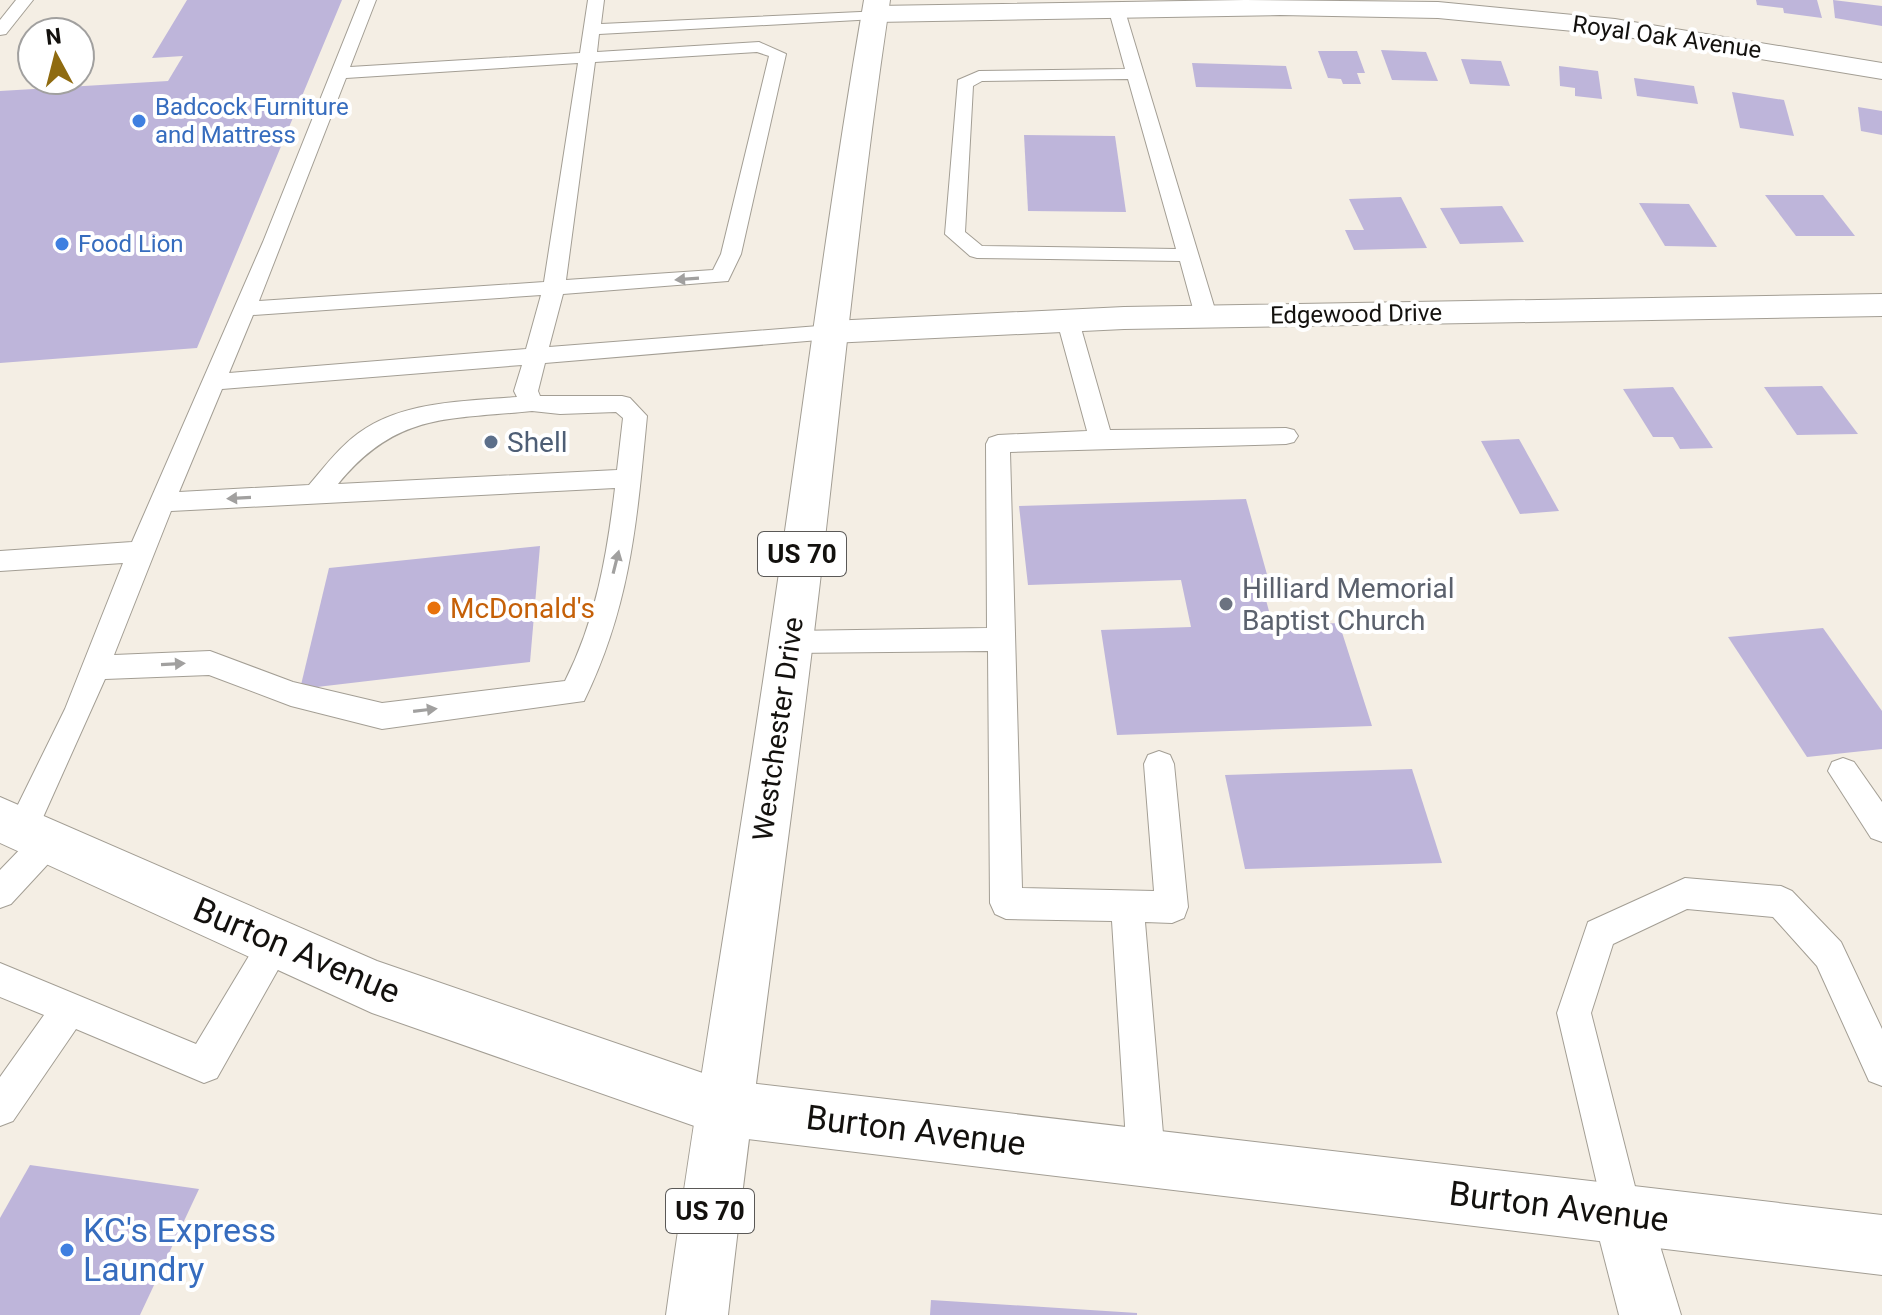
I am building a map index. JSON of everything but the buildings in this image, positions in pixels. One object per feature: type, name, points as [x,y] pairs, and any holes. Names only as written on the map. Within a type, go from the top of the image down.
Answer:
[{"type":"street","name":"Royal Oak Avenue","points":[[876,7],[1013,6],[1117,11],[1156,5],[1470,13],[1629,29],[1882,71]]},
{"type":"street","name":"Westchester Drive","points":[[697,1315],[723,1108],[791,642],[854,143],[876,7]]},
{"type":"street","name":"Edgewood Drive","points":[[831,332],[1206,316],[1882,305]]},
{"type":"street","name":"Burton Avenue","points":[[24,830],[372,986],[723,1108],[1882,1245]]},
{"type":"street","points":[[1623,1214],[1650,1315]]},
{"type":"lane","points":[[3,23],[25,0]]},
{"type":"lane","points":[[0,893],[245,309],[368,0]]},
{"type":"lane","points":[[532,403],[526,391],[554,288],[596,0]]},
{"type":"lane","points":[[592,29],[876,7]]},
{"type":"lane","points":[[1117,11],[1206,316]]},
{"type":"lane","points":[[245,309],[721,276],[731,254],[778,54],[759,47],[339,73]]},
{"type":"lane","points":[[1135,74],[979,76],[964,84],[955,234],[977,252],[1188,255]]},
{"type":"lane","points":[[1068,321],[1101,439]]},
{"type":"lane","points":[[214,382],[831,332]]},
{"type":"lane","points":[[95,668],[210,663],[291,694],[382,716],[574,692],[592,661],[622,539],[635,416],[622,404],[560,406],[532,403],[408,420],[383,429],[348,456],[316,494]]},
{"type":"lane","points":[[1159,764],[1172,907],[1006,903],[998,444],[1286,436]]},
{"type":"lane","points":[[162,502],[629,478]]},
{"type":"lane","points":[[0,561],[141,552]]},
{"type":"lane","points":[[791,642],[1001,639]]},
{"type":"lane","points":[[1843,771],[1882,828]]},
{"type":"lane","points":[[1623,1214],[1574,1013],[1600,933],[1685,893],[1781,902],[1829,954],[1882,1068]]},
{"type":"lane","points":[[1127,905],[1146,1157]]},
{"type":"lane","points":[[0,980],[68,1011],[204,1065],[276,943]]},
{"type":"lane","points":[[0,1108],[68,1011]]},
{"type":"place","name":"Badcock Furniture and Mattress","points":[[139,121]]},
{"type":"place","name":"Food Lion","points":[[62,244]]},
{"type":"place","name":"Shell","points":[[491,442]]},
{"type":"place","name":"Hilliard Memorial Baptist Church","points":[[1226,604]]},
{"type":"place","name":"McDonald's","points":[[434,608]]},
{"type":"place","name":"KC's Express Laundry","points":[[67,1250]]}]
